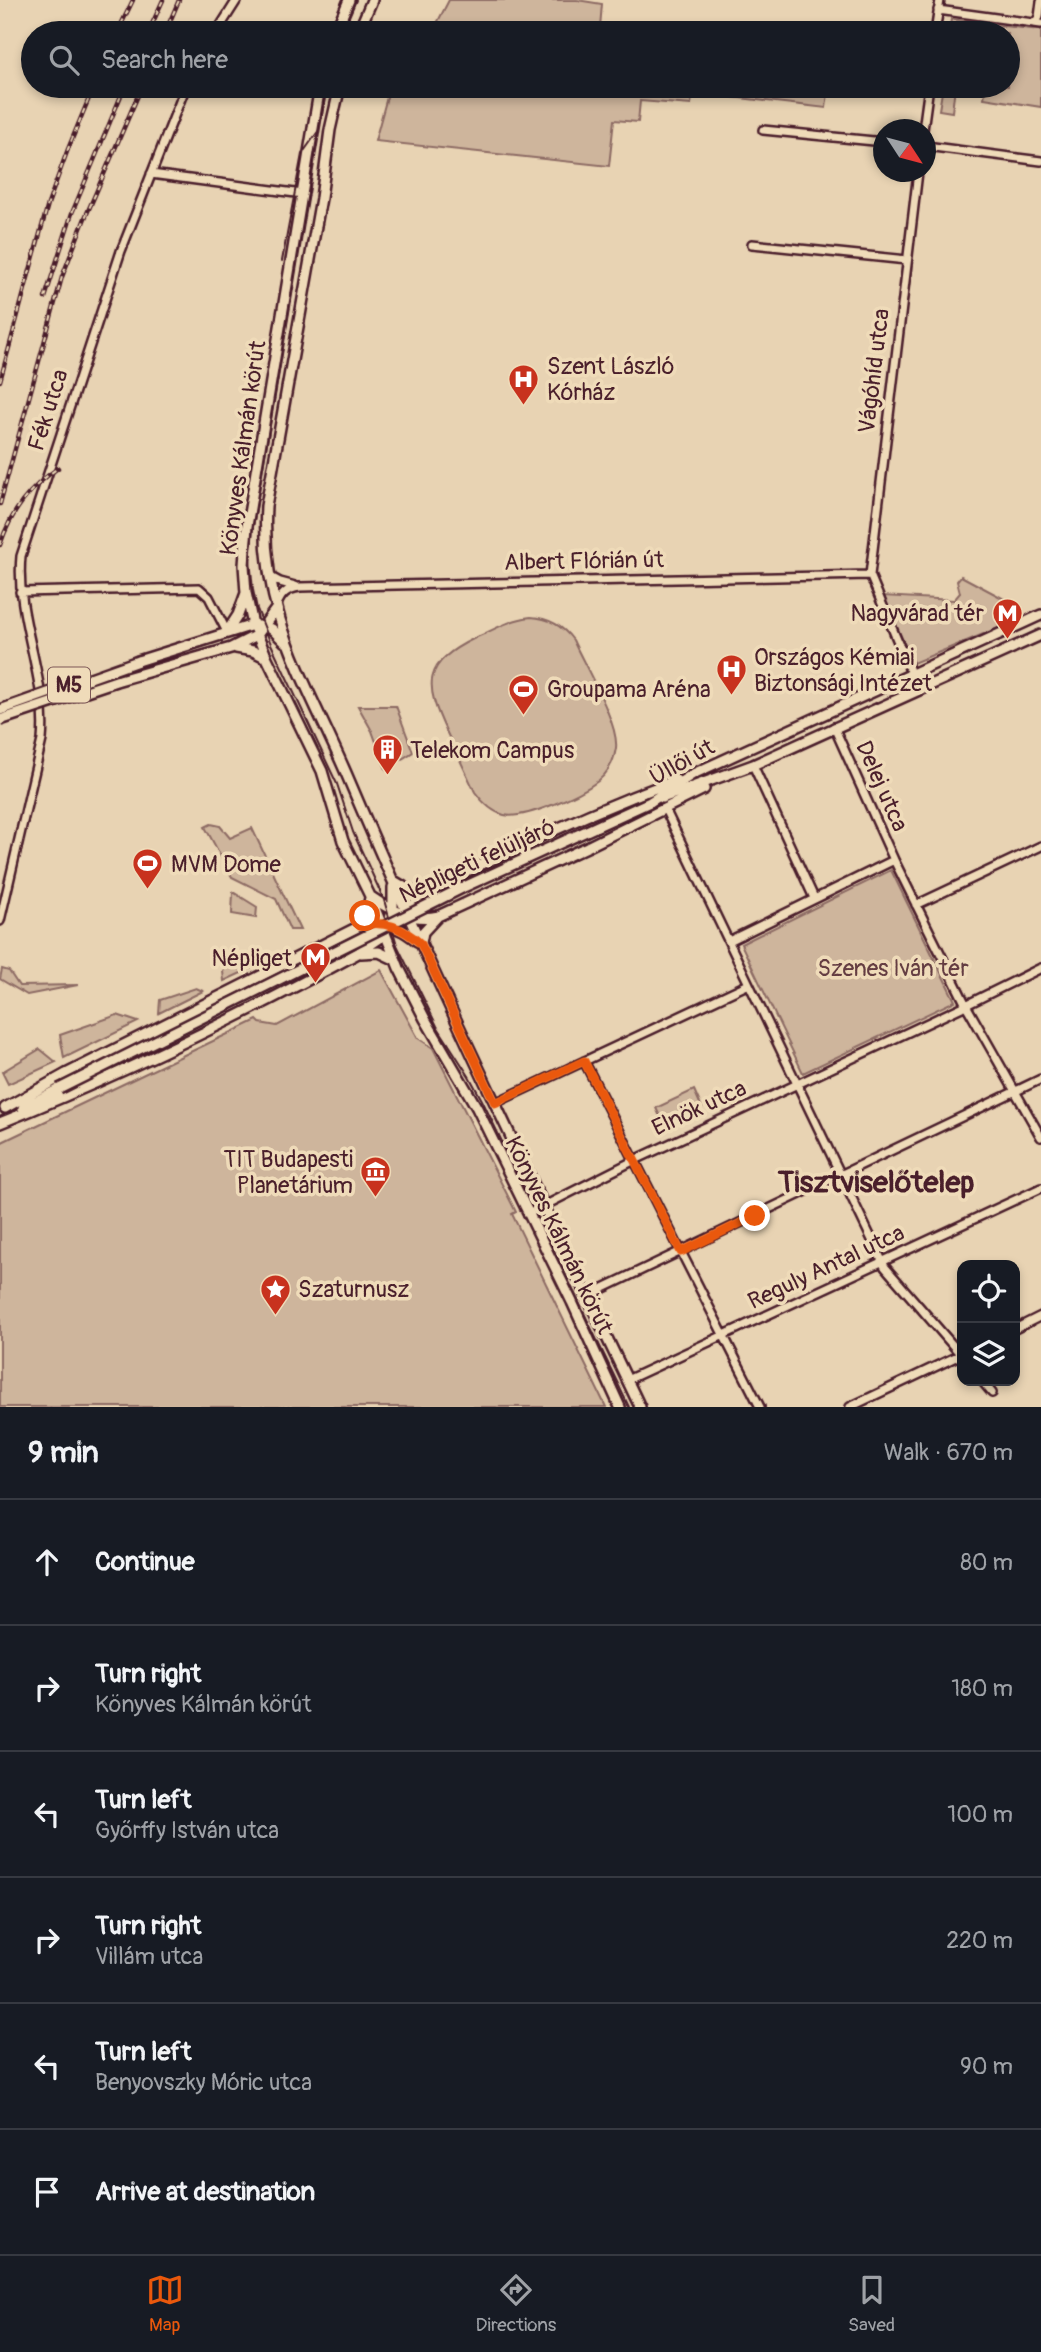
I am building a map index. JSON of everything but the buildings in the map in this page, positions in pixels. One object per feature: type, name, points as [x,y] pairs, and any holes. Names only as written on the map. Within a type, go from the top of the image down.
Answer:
[{"type":"main road","points":[[339,21],[349,0]]},
{"type":"main road","points":[[363,21],[372,0]]},
{"type":"main road","name":"Könyves Kálmán körút","points":[[318,98],[247,526],[244,565],[246,593],[253,625],[322,771],[343,841],[385,926],[396,960],[425,1019],[477,1108],[620,1407]]},
{"type":"main road","name":"Könyves Kálmán körút","points":[[337,98],[266,506],[265,556],[275,608],[288,646],[406,914],[640,1407]]},
{"type":"main road","points":[[227,632],[238,615],[246,593]]},
{"type":"main road","points":[[231,648],[257,635],[275,608]]},
{"type":"main road","name":"Üllői út","points":[[650,802],[693,774],[1041,615]]},
{"type":"main road","name":"M5","points":[[0,710],[227,632],[253,625],[265,626]]},
{"type":"main road","points":[[265,626],[272,629],[288,646]]},
{"type":"main road","name":"Üllői út","points":[[650,802],[740,771],[1041,635]]},
{"type":"main road","points":[[231,648],[253,651],[267,659]]},
{"type":"main road","name":"M5","points":[[0,720],[144,672],[231,648]]},
{"type":"main road","points":[[360,926],[369,906],[370,896],[393,910],[406,914],[424,919],[438,916],[740,771]]},
{"type":"main road","points":[[358,953],[379,951],[396,960],[399,929],[406,914],[427,892],[611,805],[693,774]]},
{"type":"main road","name":"Népligeti felüljáró","points":[[58,1089],[464,887],[650,802]]},
{"type":"main road","points":[[486,862],[498,864],[503,876],[499,887]]},
{"type":"main road","points":[[392,880],[414,893],[427,892]]},
{"type":"main road","points":[[0,1122],[61,1099],[193,1039],[380,940],[393,910],[392,880]]},
{"type":"main road","points":[[427,892],[428,907],[438,916]]},
{"type":"main road","points":[[421,944],[423,932],[438,916]]},
{"type":"main road","points":[[3,1109],[66,1074],[360,926],[372,922],[399,929],[421,944]]},
{"type":"main road","points":[[328,942],[338,948],[341,954],[338,964]]},
{"type":"main road","points":[[307,953],[306,969],[312,977],[316,976]]},
{"type":"main road","points":[[3,1109],[58,1089]]},
{"type":"main road","points":[[0,1122],[58,1089]]},
{"type":"street","points":[[224,21],[237,0]]},
{"type":"street","points":[[937,21],[940,0]]},
{"type":"street","points":[[1020,21],[1038,24],[1041,2]]},
{"type":"street","points":[[938,10],[1017,21]]},
{"type":"street","name":"Fék utca","points":[[0,921],[44,722],[39,677],[20,592],[21,556],[121,251],[181,98]]},
{"type":"street","points":[[924,119],[927,98]]},
{"type":"street","points":[[763,130],[873,141]]},
{"type":"street","points":[[936,147],[1041,161]]},
{"type":"street","points":[[151,174],[303,194]]},
{"type":"street","name":"Vágóhíd utca","points":[[870,575],[917,182]]},
{"type":"street","points":[[752,244],[907,260]]},
{"type":"street","points":[[870,575],[918,690]]},
{"type":"street","name":"Albert Flórián út","points":[[269,576],[300,587],[870,575]]},
{"type":"street","points":[[20,592],[191,587],[206,593],[227,632]]},
{"type":"street","points":[[275,608],[282,594],[288,589],[300,587]]},
{"type":"street","name":"Delej utca","points":[[834,727],[894,860]]},
{"type":"street","points":[[752,765],[814,898]]},
{"type":"street","points":[[666,808],[885,1267],[957,1349]]},
{"type":"street","points":[[916,905],[1041,846]]},
{"type":"street","points":[[729,941],[894,860],[966,1005],[1041,1137]]},
{"type":"street","points":[[966,1005],[1041,968]]},
{"type":"street","points":[[495,1103],[749,985]]},
{"type":"street","name":"Elnök utca","points":[[528,1214],[635,1160],[966,1005]]},
{"type":"street","points":[[584,1061],[760,1407]]},
{"type":"street","points":[[587,1296],[1041,1079]]},
{"type":"street","name":"Reguly Antal utca","points":[[627,1380],[1041,1188]]},
{"type":"street","points":[[1020,1326],[1041,1316]]},
{"type":"street","points":[[849,1407],[957,1357]]},
{"type":"street","points":[[986,1386],[992,1393]]},
{"type":"green space","points":[[449,0],[577,0],[602,4],[601,21],[438,21]]},
{"type":"green space","points":[[1020,28],[1041,30],[1041,107],[984,98],[1020,98]]},
{"type":"green space","points":[[387,98],[692,98],[691,105],[640,101],[638,122],[614,120],[609,166],[375,141]]},
{"type":"green space","points":[[741,98],[827,98],[826,108]]},
{"type":"green space","points":[[941,98],[954,98],[952,112],[939,110]]},
{"type":"green space","points":[[961,576],[1008,601],[1003,626],[913,663],[883,596],[954,600],[960,593],[957,581]]},
{"type":"green space","name":"Groupama Aréna","points":[[531,617],[555,623],[573,640],[607,709],[616,748],[608,770],[590,786],[538,810],[513,816],[504,815],[488,806],[475,792],[439,716],[432,688],[433,677],[445,657],[458,648],[502,625]]},
{"type":"green space","points":[[358,706],[396,706],[413,752],[386,769],[372,731]]},
{"type":"green space","points":[[211,824],[220,826],[230,838],[252,828],[300,930],[290,930],[276,899],[232,877],[205,827]]},
{"type":"green space","name":"Szenes Iván tér","points":[[891,870],[955,1001],[803,1073],[741,944]]},
{"type":"green space","points":[[233,892],[257,907],[256,918],[232,914]]},
{"type":"green space","points":[[241,954],[267,961],[224,981],[223,971]]},
{"type":"green space","points":[[2,969],[9,971],[19,986],[78,985],[27,995],[0,979]]},
{"type":"green space","name":"Népliget","points":[[381,970],[418,1038],[433,1048],[516,1212],[512,1214],[606,1407],[0,1407],[0,1143],[257,1020],[277,1026]]},
{"type":"green space","points":[[196,988],[203,991],[159,1013],[160,1000]]},
{"type":"green space","points":[[117,1015],[138,1022],[64,1058],[60,1035]]},
{"type":"green space","points":[[40,1049],[56,1062],[8,1084],[2,1072]]},
{"type":"green space","points":[[694,1090],[702,1108],[664,1125],[656,1108]]},
{"type":"tram line","points":[[347,21],[356,0]]},
{"type":"tram line","points":[[325,98],[253,527],[250,559],[257,609],[337,784],[353,832],[384,900],[397,945],[437,1026],[482,1100],[629,1407]]},
{"type":"tram line","points":[[282,261],[302,154],[319,130]]},
{"type":"railway","points":[[123,21],[133,0]]},
{"type":"railway","points":[[153,21],[163,0]]},
{"type":"railway","points":[[170,21],[179,0]]},
{"type":"railway","points":[[0,381],[48,204],[89,98]]},
{"type":"railway","points":[[45,298],[72,213],[120,98]]},
{"type":"railway","points":[[0,504],[62,277],[137,98]]},
{"type":"railway","points":[[0,545],[22,502],[38,484],[58,468]]},
{"type":"place","name":"Szent László Kórház","points":[[524,406]]},
{"type":"place","name":"Nagyvárad tér","points":[[1007,640]]},
{"type":"place","name":"Országos Kémiai Biztonsági Intézet","points":[[731,697]]},
{"type":"place","name":"Groupama Aréna","points":[[524,716]]},
{"type":"place","name":"Telekom Campus","points":[[387,777]]},
{"type":"place","name":"MVM Dome","points":[[148,891]]},
{"type":"place","name":"Népliget","points":[[315,985]]},
{"type":"place","name":"TIT Budapesti Planetárium","points":[[376,1199]]},
{"type":"place","name":"Szaturnusz","points":[[275,1316]]},
{"type":"district","name":"Tisztviselőtelep","points":[[876,1182]]},
{"type":"route","points":[[365,916],[360,926],[372,922],[387,924],[410,934],[421,944],[495,1103],[584,1061],[681,1252],[755,1216]]}]
